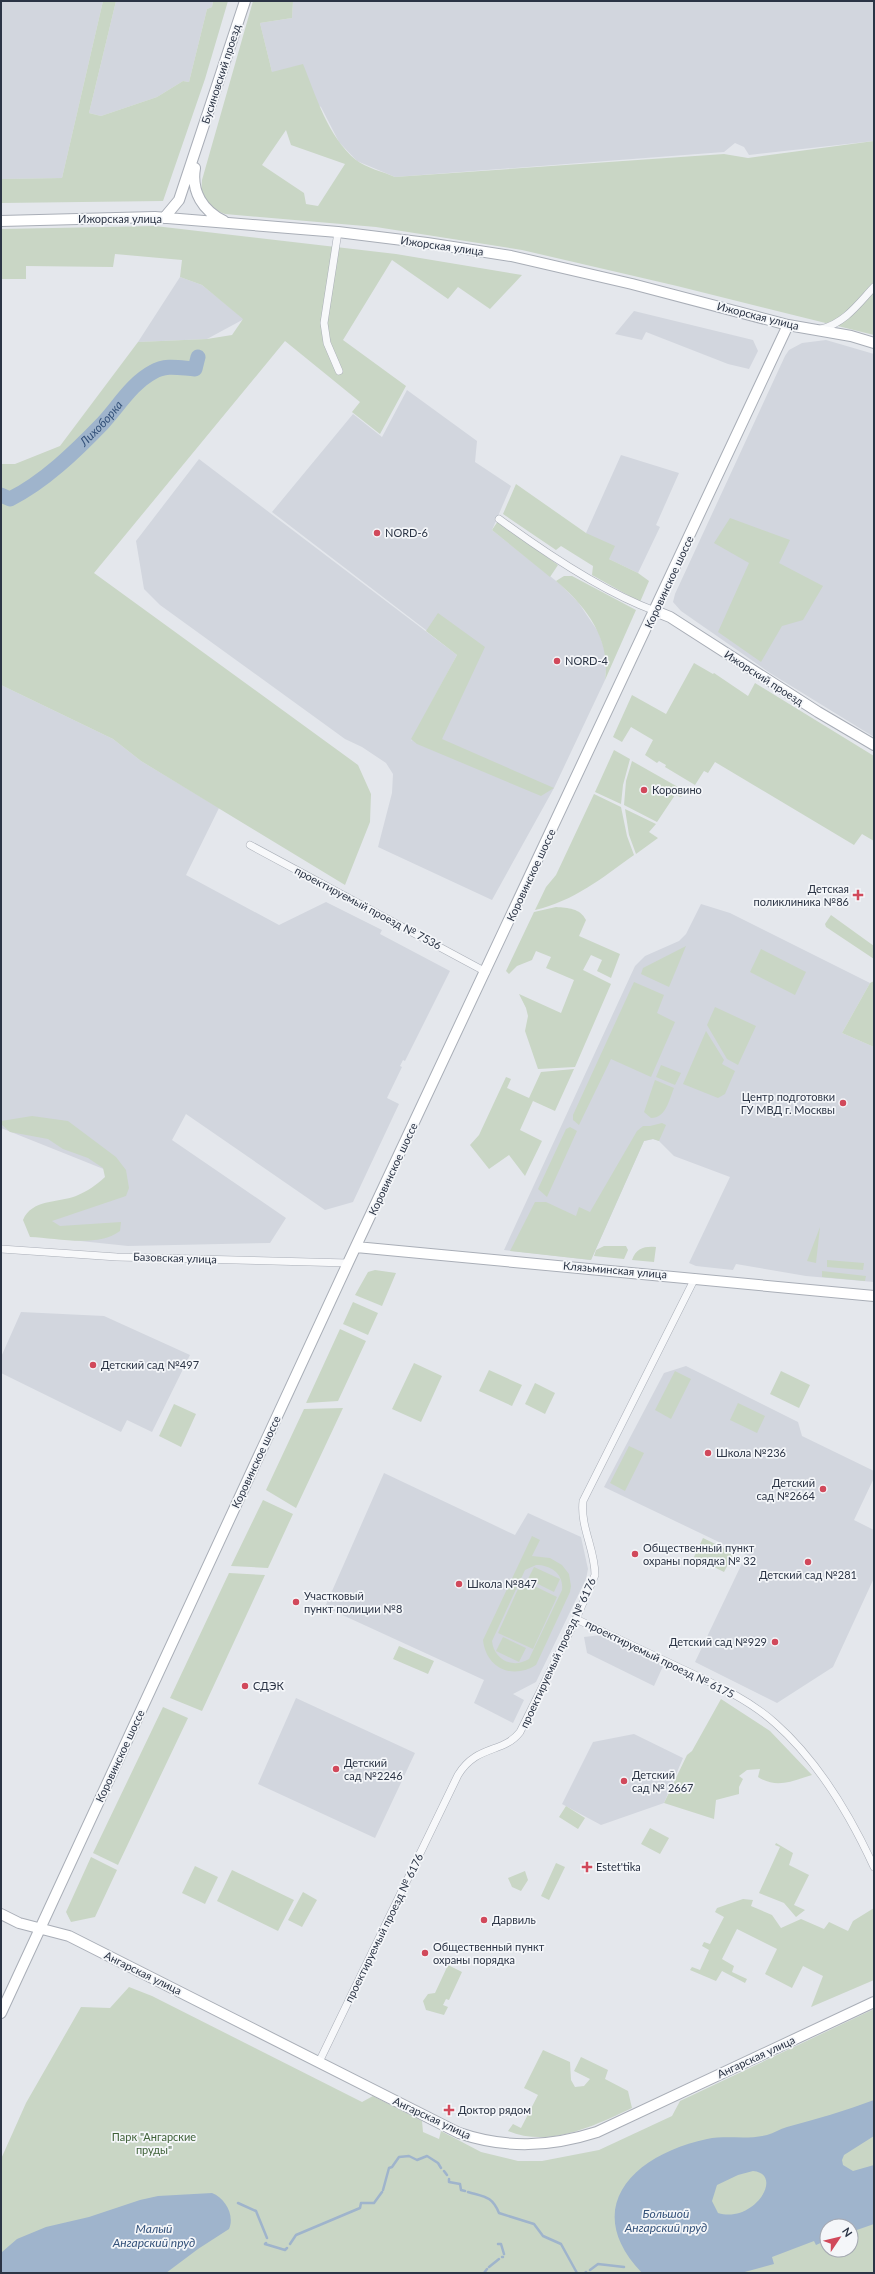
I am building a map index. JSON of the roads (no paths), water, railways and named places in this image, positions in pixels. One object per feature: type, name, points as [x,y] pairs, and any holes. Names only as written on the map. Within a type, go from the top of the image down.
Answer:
[{"type":"main road","name":"Бусиновский проезд","points":[[198,147],[245,1]]},
{"type":"main road","points":[[164,218],[179,200],[198,147]]},
{"type":"main road","points":[[198,147],[193,177],[195,190],[206,209],[229,223]]},
{"type":"main road","name":"Ижорская улица","points":[[1,221],[164,218],[338,232],[427,242],[511,256],[632,284],[788,325],[819,330],[874,343]]},
{"type":"main road","name":"Коровинское шоссе","points":[[1,2013],[348,1263],[486,972],[788,325]]},
{"type":"main road","name":"Ижорский проезд","points":[[655,611],[670,617],[818,712],[874,745]]},
{"type":"main road","name":"Клязьминская улица","points":[[356,1247],[874,1296]]},
{"type":"main road","name":"Ангарская улица","points":[[1,1914],[40,1929],[69,1936],[459,2133],[497,2143],[547,2144],[597,2132],[874,2002]]},
{"type":"street","points":[[338,232],[324,324],[327,343],[339,371]]},
{"type":"street","points":[[819,330],[833,326],[845,318],[874,287]]},
{"type":"street","points":[[499,519],[573,569],[640,606],[655,611]]},
{"type":"street","name":"проектируемый проезд № 7536","points":[[250,845],[486,972]]},
{"type":"street","name":"Базовская улица","points":[[1,1249],[117,1257],[348,1263]]},
{"type":"street","name":"проектируемый проезд № 6176","points":[[319,2062],[458,1775],[473,1757],[509,1742],[518,1735],[529,1717],[576,1619],[595,1575],[582,1515],[585,1493],[694,1278]]},
{"type":"street","name":"проектируемый проезд № 6175","points":[[576,1619],[718,1686],[744,1701],[774,1722],[809,1759],[834,1794],[864,1845],[874,1868]]},
{"type":"water","name":"Большой Ангарский пруд","points":[[874,2100],[874,2136],[844,2155],[842,2160],[843,2165],[853,2171],[874,2165],[874,2224],[859,2229],[859,2218],[819,2218],[819,2244],[816,2245],[814,2241],[772,2257],[774,2264],[741,2273],[642,2273],[624,2249],[615,2226],[616,2206],[624,2187],[638,2171],[658,2157],[681,2146],[707,2139],[767,2135],[787,2127],[830,2115]],"holes":[[[753,2171],[762,2174],[766,2180],[765,2189],[761,2197],[743,2212],[731,2214],[718,2213],[712,2201],[717,2185],[738,2175]]]},
{"type":"water","name":"Малый Ангарский пруд","points":[[212,2193],[217,2195],[228,2208],[231,2218],[229,2229],[198,2249],[166,2273],[1,2273],[2,2252],[17,2239],[46,2227],[89,2217],[140,2200],[158,2196]]},
{"type":"waterway","name":"Лихоборка","points":[[1,495],[10,499],[35,484],[59,466],[92,435],[138,382],[145,377],[153,372],[168,367],[195,369],[198,357]]},
{"type":"waterway","points":[[383,2190],[389,2168],[392,2167],[399,2157],[409,2156],[417,2160],[427,2156],[438,2163],[441,2168]]},
{"type":"waterway","points":[[444,2171],[447,2175]]},
{"type":"waterway","points":[[449,2179],[449,2182],[460,2184],[461,2190],[465,2191]]},
{"type":"waterway","points":[[290,2244],[296,2235],[360,2208],[361,2203],[374,2203],[382,2192]]},
{"type":"waterway","points":[[468,2192],[491,2200],[499,2213],[534,2224],[543,2236],[561,2244],[577,2273]]},
{"type":"waterway","points":[[238,2203],[256,2211],[267,2238]]},
{"type":"waterway","points":[[266,2243],[265,2244],[285,2250],[287,2248]]},
{"type":"waterway","points":[[498,2244],[501,2244],[504,2254]]},
{"type":"waterway","points":[[489,2267],[499,2259]]},
{"type":"waterway","points":[[590,2270],[598,2264],[624,2267]]},
{"type":"waterway","points":[[484,2273],[487,2269]]},
{"type":"place","name":"NORD-6","points":[[377,533]]},
{"type":"place","name":"NORD-4","points":[[557,661]]},
{"type":"place","name":"Коровино","points":[[644,790]]},
{"type":"place","name":"Детская поликлиника №86","points":[[858,895]]},
{"type":"place","name":"Центр подготовки ГУ МВД г. Москвы","points":[[843,1103]]},
{"type":"place","name":"Детский сад №497","points":[[93,1365]]},
{"type":"place","name":"Школа №236","points":[[708,1453]]},
{"type":"place","name":"Детский сад №2664","points":[[823,1489]]},
{"type":"place","name":"Общественный пункт охраны порядка № 32","points":[[635,1554]]},
{"type":"place","name":"Детский сад №281","points":[[808,1562]]},
{"type":"place","name":"Школа №847","points":[[459,1584]]},
{"type":"place","name":"Участковый пункт полиции №8","points":[[296,1602]]},
{"type":"place","name":"Детский сад №929","points":[[775,1642]]},
{"type":"place","name":"СДЭК","points":[[245,1686]]},
{"type":"place","name":"Детский сад №2246","points":[[336,1769]]},
{"type":"place","name":"Детский сад № 2667","points":[[624,1781]]},
{"type":"place","name":"Estet'tika","points":[[587,1867]]},
{"type":"place","name":"Дарвиль","points":[[484,1920]]},
{"type":"place","name":"Общественный пункт охраны порядка","points":[[425,1953]]},
{"type":"place","name":"Доктор рядом","points":[[449,2110]]},
{"type":"park label","name":"Парк \"Ангарские пруды\"","points":[[154,2143]]}]
